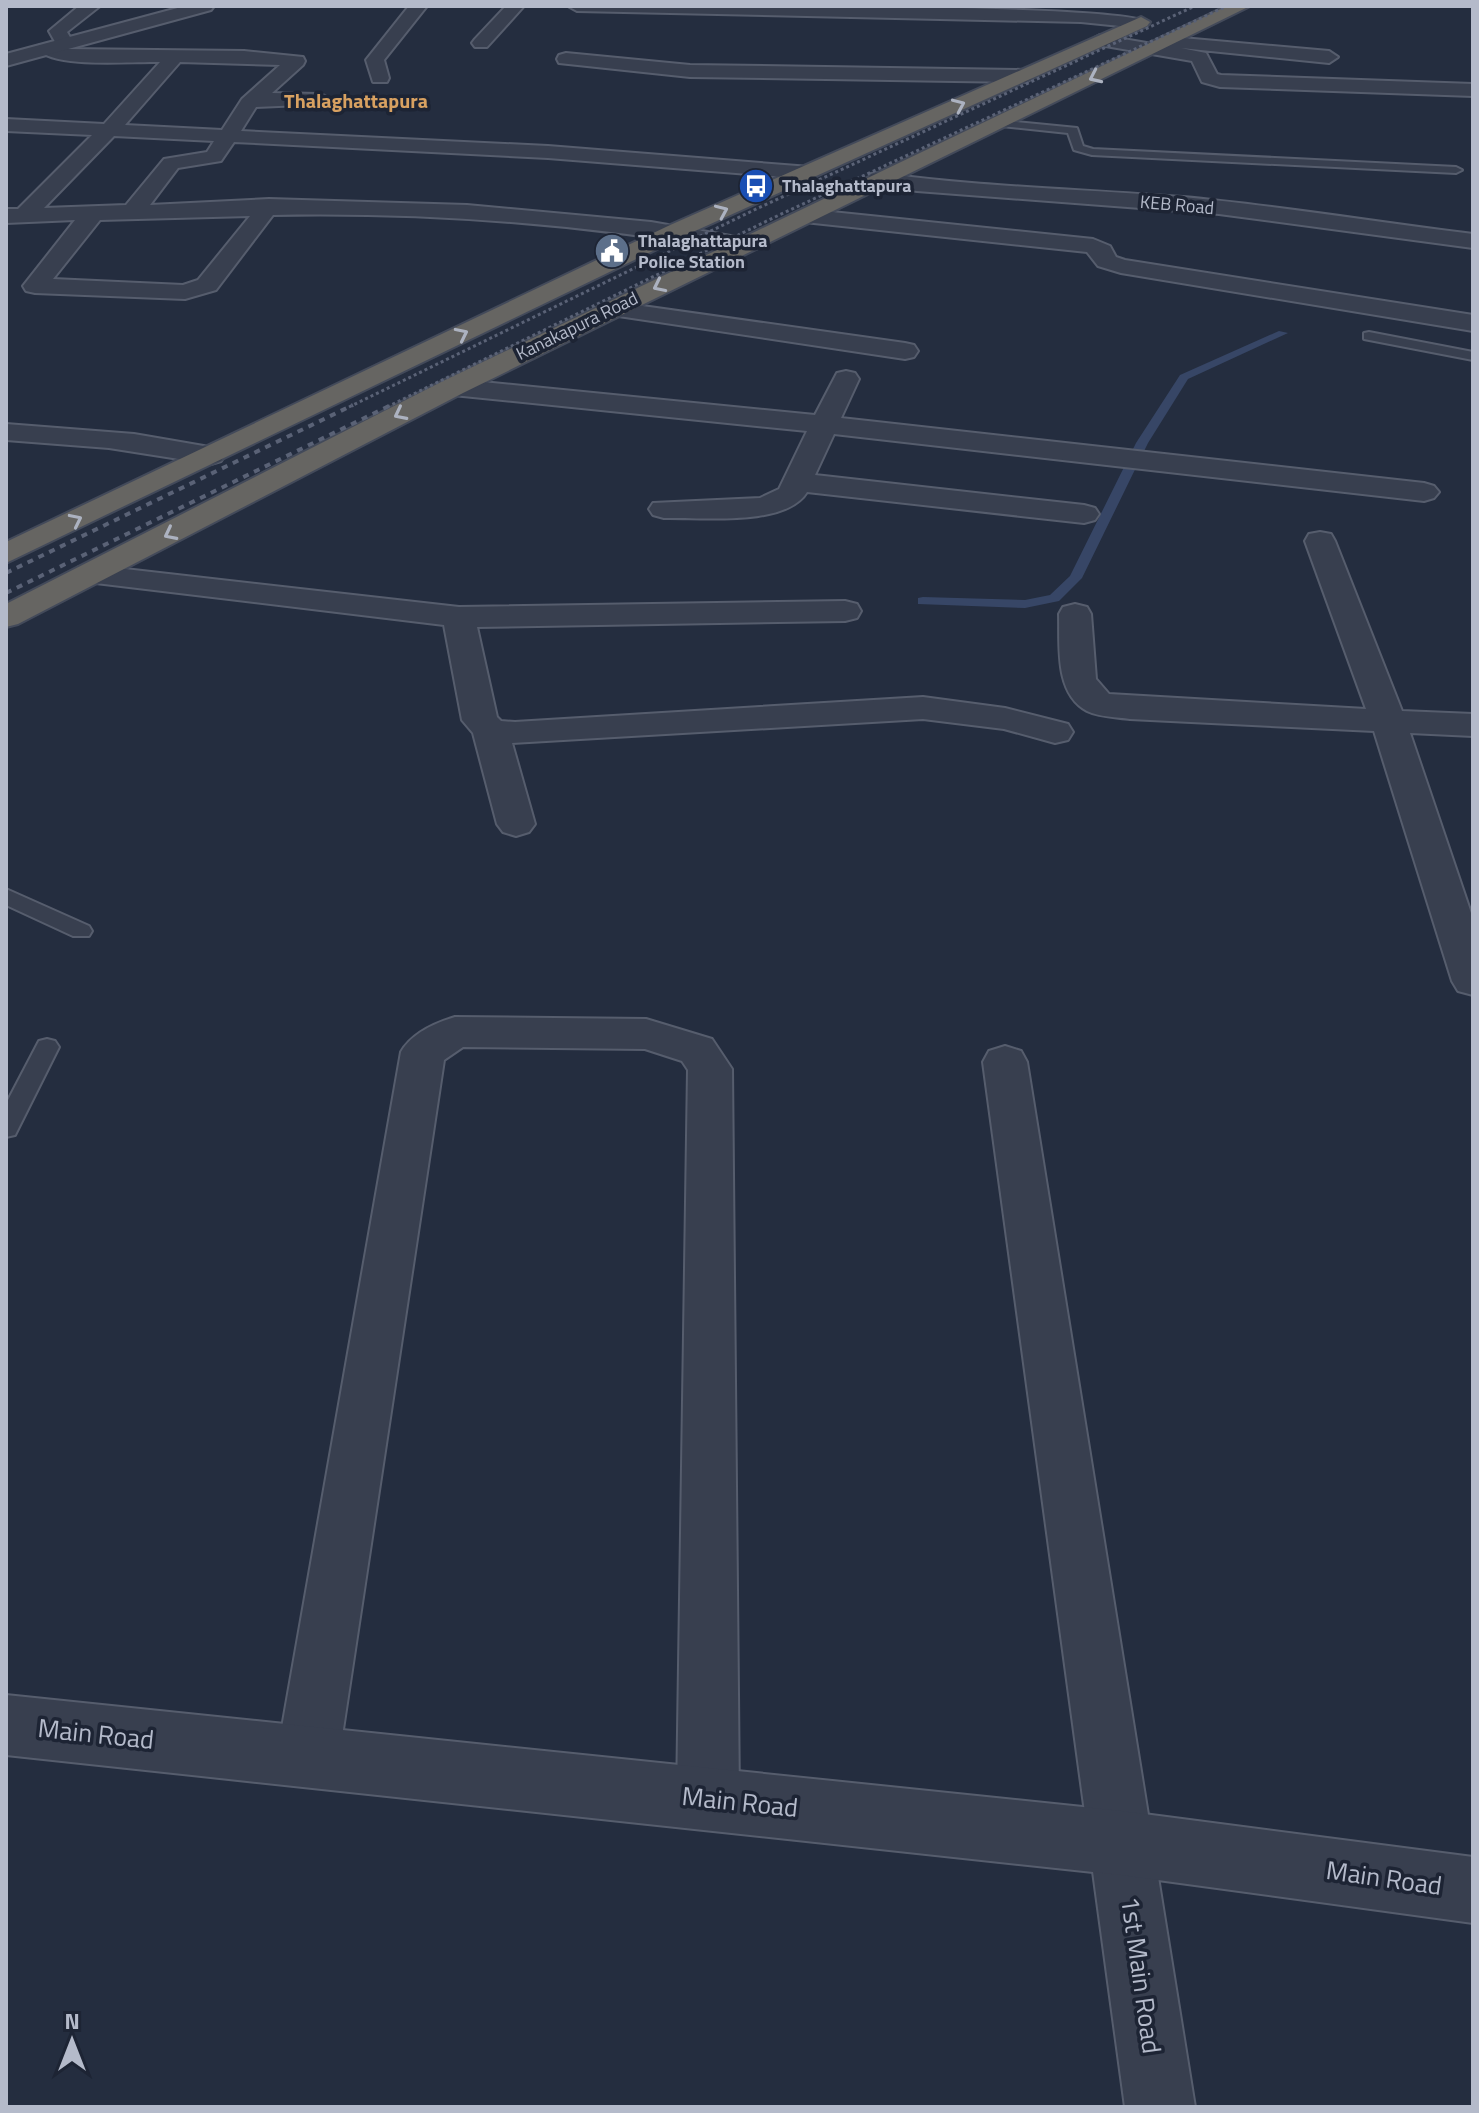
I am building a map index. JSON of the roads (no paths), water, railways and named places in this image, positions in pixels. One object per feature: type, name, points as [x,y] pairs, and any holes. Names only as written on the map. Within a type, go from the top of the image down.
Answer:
[{"type":"highway","name":"Kanakapura Road","points":[[6,617],[453,387],[1241,6]]},
{"type":"highway","name":"Kanakapura Road","points":[[6,554],[676,231],[1164,12]]},
{"type":"street","points":[[56,46],[58,31],[91,6]]},
{"type":"street","points":[[6,60],[205,6]]},
{"type":"street","points":[[380,78],[375,60],[418,6]]},
{"type":"street","points":[[481,43],[515,6]]},
{"type":"street","points":[[577,6],[802,8],[894,15],[1140,23]]},
{"type":"street","points":[[787,73],[802,8]]},
{"type":"street","points":[[1100,40],[1348,58]]},
{"type":"street","points":[[56,46],[66,55],[296,61],[253,100],[225,136],[214,157],[171,163],[133,211]]},
{"type":"street","points":[[1159,46],[1199,57],[1209,78],[1220,81],[1473,90]]},
{"type":"street","points":[[16,215],[109,130],[175,56]]},
{"type":"street","points":[[566,59],[658,70],[787,73],[889,67],[1000,68],[1026,76]]},
{"type":"street","points":[[253,100],[318,100]]},
{"type":"street","points":[[6,125],[548,152],[810,173]]},
{"type":"street","name":"KEB Road","points":[[879,179],[1006,194],[1183,204],[1473,241]]},
{"type":"street","points":[[543,219],[561,197]]},
{"type":"street","points":[[16,215],[269,206],[386,207],[676,231],[742,245]]},
{"type":"street","points":[[93,213],[35,286],[199,290],[207,285],[269,206]]},
{"type":"street","points":[[803,216],[1093,246],[1102,251],[1106,261],[1121,266],[1473,323]]},
{"type":"street","points":[[190,314],[199,290]]},
{"type":"street","points":[[614,309],[905,351]]},
{"type":"street","points":[[664,509],[766,507],[791,494],[846,379]]},
{"type":"street","points":[[453,387],[1424,492]]},
{"type":"street","points":[[6,432],[146,442],[211,455]]},
{"type":"street","points":[[797,482],[1084,514]]},
{"type":"street","points":[[1320,541],[1388,720],[1473,981]]},
{"type":"street","points":[[90,574],[459,617],[845,611]]},
{"type":"street","points":[[1075,614],[1079,681],[1098,703],[1130,708],[1473,725]]},
{"type":"street","points":[[459,617],[480,720],[490,730],[516,824]]},
{"type":"street","points":[[490,730],[515,733],[923,708],[1005,719],[1055,732]]},
{"type":"street","points":[[308,1756],[423,1052],[455,1032],[646,1034],[697,1050],[710,1069],[708,1798]]},
{"type":"street","name":"1st Main Road","points":[[1005,1062],[1160,2107]]},
{"type":"street","name":"Main Road","points":[[6,1725],[1121,1843],[1473,1890]]},
{"type":"lane","points":[[996,123],[1073,130],[1078,148],[1092,152],[1456,170]]},
{"type":"lane","points":[[1369,336],[1473,356]]},
{"type":"lane","points":[[6,896],[81,931]]},
{"type":"lane","points":[[6,1128],[47,1047]]},
{"type":"waterway","points":[[923,601],[1025,604],[1054,598],[1076,578],[1142,443],[1184,377],[1283,333]]},
{"type":"railway","points":[[349,407],[754,210],[1195,6]]},
{"type":"railway","points":[[387,407],[775,217],[1227,6]]},
{"type":"railway","points":[[6,573],[353,405]]},
{"type":"railway","points":[[6,593],[391,405]]},
{"type":"place","name":"Thalaghattapura","points":[[756,186]]},
{"type":"place","name":"Thalaghattapura Police Station","points":[[612,251]]},
{"type":"district","name":"Thalaghattapura","points":[[356,101]]}]
